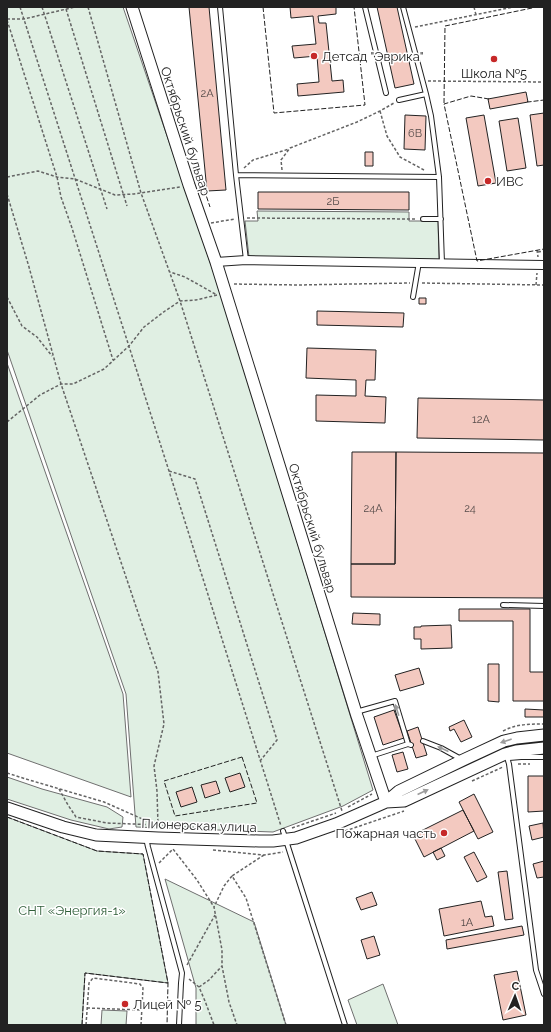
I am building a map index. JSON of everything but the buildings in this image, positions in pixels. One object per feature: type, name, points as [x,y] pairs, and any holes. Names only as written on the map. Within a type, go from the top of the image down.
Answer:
[{"type":"street","name":"Октябрьский бульвар","points":[[132,7],[189,185],[216,262],[356,712],[386,802]]},
{"type":"street","points":[[216,262],[246,260],[544,265]]},
{"type":"street","points":[[386,802],[400,791],[504,741],[544,735]]},
{"type":"street","points":[[386,802],[404,801],[506,756],[516,750],[544,748]]},
{"type":"street","name":"Пионерская улица","points":[[7,808],[63,827],[96,834],[146,838],[273,841],[285,836],[306,835],[336,824],[386,802]]},
{"type":"lane","points":[[220,7],[236,175],[246,260]]},
{"type":"lane","points":[[365,7],[386,93]]},
{"type":"lane","points":[[403,7],[431,116],[439,177],[442,263]]},
{"type":"lane","points":[[399,100],[426,94]]},
{"type":"lane","points":[[236,175],[439,177]]},
{"type":"lane","points":[[423,219],[441,219]]},
{"type":"lane","points":[[413,297],[419,262]]},
{"type":"lane","points":[[503,605],[544,606]]},
{"type":"lane","points":[[356,712],[394,701],[410,744],[371,756]]},
{"type":"lane","points":[[423,741],[441,748],[463,760]]},
{"type":"lane","points":[[544,757],[506,756],[509,764],[536,970],[544,994]]},
{"type":"lane","points":[[285,836],[345,1025]]},
{"type":"lane","points":[[146,838],[182,973],[179,1025]]},
{"type":"path","points":[[20,7],[285,836],[342,811],[180,301],[141,193],[88,7]]},
{"type":"path","points":[[42,7],[107,209]]},
{"type":"path","points":[[75,7],[24,19],[7,20],[113,360]]},
{"type":"path","points":[[474,7],[476,15]]},
{"type":"path","points":[[409,29],[513,7]]},
{"type":"path","points":[[66,9],[127,206]]},
{"type":"path","points":[[422,81],[544,82]]},
{"type":"path","points":[[236,175],[253,160],[290,148],[357,122],[399,100]]},
{"type":"path","points":[[380,111],[387,136],[400,157],[420,169],[439,177]]},
{"type":"path","points":[[282,176],[281,160],[290,148]]},
{"type":"path","points":[[7,177],[38,171],[57,177],[74,179],[115,195],[141,193],[189,185]]},
{"type":"path","points":[[7,194],[29,267],[60,384],[158,672],[164,724],[154,766],[157,791],[158,825]]},
{"type":"path","points":[[208,224],[241,218],[423,219]]},
{"type":"path","points":[[538,252],[544,251]]},
{"type":"path","points":[[7,422],[40,395],[60,384],[74,384],[104,369],[129,346],[144,327],[180,301],[196,300],[217,295],[185,277],[170,272]]},
{"type":"path","points":[[228,284],[298,285],[416,283],[544,285]]},
{"type":"path","points":[[7,297],[22,326],[37,337],[53,358]]},
{"type":"path","points":[[169,471],[195,479],[277,740],[260,761]]},
{"type":"path","points":[[7,773],[104,802],[158,825]]},
{"type":"path","points":[[60,789],[76,817],[107,823],[158,825]]},
{"type":"path","points":[[348,808],[372,794]]},
{"type":"path","points":[[158,864],[173,849],[197,880],[214,908],[222,950],[222,966],[229,1002],[237,1025]]},
{"type":"path","points":[[214,908],[224,886],[232,876],[264,855]]},
{"type":"path","points":[[232,876],[246,898],[286,1025]]},
{"type":"path","points":[[186,967],[216,915]]},
{"type":"path","points":[[198,988],[209,980],[222,966]]},
{"type":"path","points":[[86,1025],[89,983],[93,978],[140,984],[143,988],[141,1025]]},
{"type":"path","points":[[189,978],[198,988],[205,1000],[214,1025]]},
{"type":"path","points":[[87,1008],[142,1010]]},
{"type":"green space","points":[[7,7],[123,7],[223,300],[373,790],[343,806],[273,832],[136,827],[126,694],[7,350]]},
{"type":"green space","points":[[257,211],[409,212],[409,221],[438,221],[439,260],[249,257],[245,221],[258,221]]},
{"type":"green space","points":[[7,363],[123,694],[131,797],[7,753]]},
{"type":"green space","points":[[7,777],[42,789],[107,807],[123,817],[122,827],[109,829],[71,820],[7,799]]},
{"type":"green space","name":"СНТ «Энергия-1»","points":[[7,817],[97,851],[143,854],[168,983],[85,973],[82,1025],[7,1025]]},
{"type":"green space","points":[[165,879],[254,922],[286,1025],[196,1025],[196,988]]},
{"type":"green space","points":[[383,984],[398,1025],[357,1025],[348,1000]]},
{"type":"green space","points":[[102,1010],[127,1011],[126,1025],[101,1025]]},
{"type":"fence","points":[[263,7],[274,113],[365,105],[354,7]]},
{"type":"fence","points":[[444,103],[445,26],[537,7]]},
{"type":"fence","points":[[489,99],[471,96],[444,104],[477,261],[544,249]]},
{"type":"fence","points":[[527,101],[544,100]]},
{"type":"fence","points":[[207,191],[205,192],[210,207]]},
{"type":"fence","points":[[242,757],[257,803],[175,816],[164,781],[242,757]]},
{"type":"fence","points":[[7,817],[97,851],[143,854],[168,983],[167,1025]]},
{"type":"fence","points":[[82,1025],[85,973],[168,983]]},
{"type":"place","name":"Детсад \"Эврика\"","points":[[314,56]]},
{"type":"place","name":"Школа №5","points":[[494,59]]},
{"type":"place","name":"ИВС","points":[[488,181]]},
{"type":"place","name":"Пожарная часть","points":[[444,833]]},
{"type":"place","name":"Лицей № 5","points":[[125,1004]]}]
